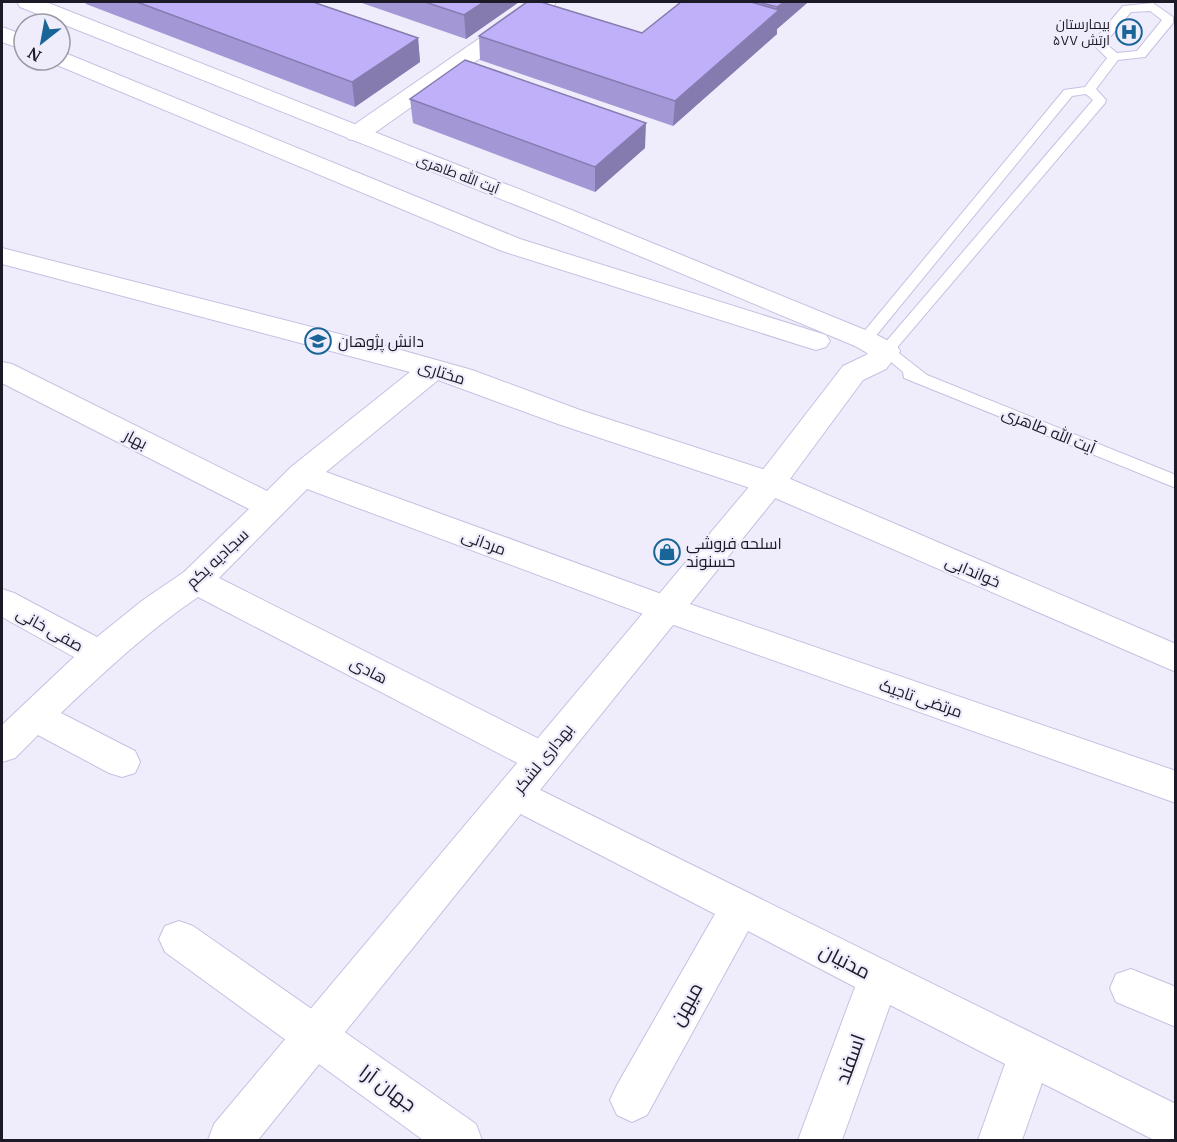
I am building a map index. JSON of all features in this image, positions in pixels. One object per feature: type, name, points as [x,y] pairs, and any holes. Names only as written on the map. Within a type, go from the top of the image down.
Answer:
[{"type":"street","points":[[357,134],[545,2]]},
{"type":"street","name":"آیت الله طاهری","points":[[38,3],[357,134],[560,214],[867,356]]},
{"type":"street","points":[[72,63],[511,245],[867,356]]},
{"type":"street","points":[[511,245],[551,246],[569,235],[560,214]]},
{"type":"street","name":"مختاری","points":[[2,256],[432,369],[770,483]]},
{"type":"street","name":"بهداری لشکر","points":[[230,1140],[770,483],[867,356]]},
{"type":"street","name":"سجادیه یکم","points":[[2,747],[99,655],[155,609],[196,581],[302,475],[432,369]]},
{"type":"street","name":"بهار","points":[[2,371],[271,506]]},
{"type":"street","name":"مردانی","points":[[302,475],[666,609]]},
{"type":"street","name":"خواندابی","points":[[770,483],[1176,659]]},
{"type":"street","name":"هادی","points":[[196,581],[542,758]]},
{"type":"street","name":"صفی خانی","points":[[2,602],[99,655]]},
{"type":"street","name":"مرتضی تاجیک","points":[[666,609],[1176,787]]},
{"type":"street","points":[[35,716],[122,762]]},
{"type":"street","name":"مدنیان","points":[[514,793],[1176,1128]]},
{"type":"street","name":"میهن","points":[[632,1100],[740,908]]},
{"type":"street","name":"جهان آرا","points":[[179,939],[460,1140]]},
{"type":"street","name":"اسفند","points":[[820,1140],[879,978]]},
{"type":"street","points":[[1131,988],[1176,1007]]},
{"type":"street","points":[[1000,1140],[1030,1054]]},
{"type":"lane","points":[[867,356],[1068,93],[1089,90],[1114,57],[1141,54],[1169,20],[1153,7],[1127,9],[1098,44],[1114,57]]},
{"type":"lane","points":[[867,356],[1100,100],[1089,90]]},
{"type":"lane","name":"آیت الله طاهری","points":[[867,356],[1176,482]]},
{"type":"building","points":[[137,2],[313,2],[418,38],[352,82]]},
{"type":"building","points":[[425,2],[484,2],[464,15]]},
{"type":"building","points":[[527,2],[541,2],[642,33],[681,2],[751,2],[779,10],[675,101],[479,36]]},
{"type":"building","points":[[758,2],[784,2],[777,7]]},
{"type":"building","points":[[465,60],[646,123],[595,167],[410,99]]},
{"type":"place","name":"بیمارستان ۵۷۷ ارتش","points":[[1129,32]]},
{"type":"place","name":"دانش پژوهان","points":[[318,341]]},
{"type":"place","name":"اسلحه فروشی حسنوند","points":[[667,552]]}]
